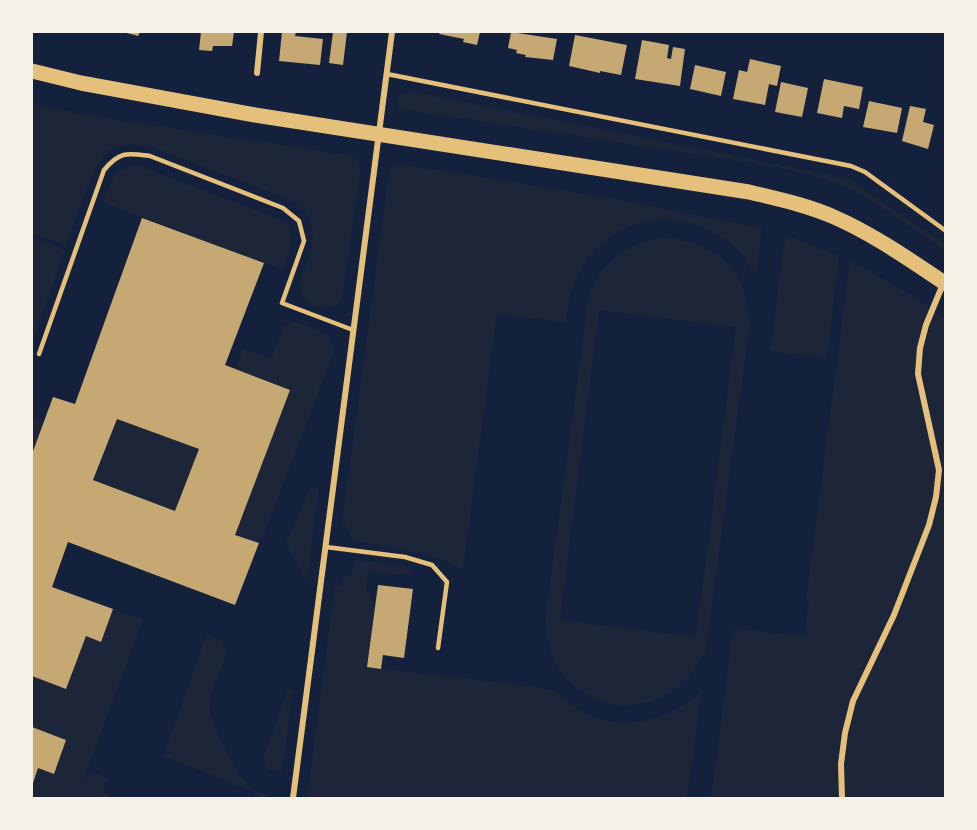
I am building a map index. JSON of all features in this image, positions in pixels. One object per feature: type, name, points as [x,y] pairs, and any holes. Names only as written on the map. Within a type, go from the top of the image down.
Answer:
[{"type":"main road","points":[[32,71],[156,97],[378,134],[721,186],[796,204],[850,225],[945,283]]},
{"type":"street","points":[[256,73],[261,32]]},
{"type":"street","points":[[293,798],[392,32]]},
{"type":"street","points":[[842,798],[841,764],[844,733],[853,701],[894,615],[929,525],[936,497],[939,470],[918,375],[920,348],[926,325],[945,283]]},
{"type":"lane","points":[[387,74],[851,166],[866,172],[945,231]]},
{"type":"lane","points":[[39,354],[104,170],[115,158],[131,154],[150,156],[283,208],[299,222],[304,241],[282,303],[353,330]]},
{"type":"lane","points":[[326,547],[405,557],[432,565],[447,582],[438,648]]},
{"type":"shaded area","points":[[409,91],[849,179],[941,241],[945,250],[863,196],[820,178],[767,165],[400,109],[397,105],[398,98]]},
{"type":"shaded area","points":[[32,104],[98,117],[354,156],[359,162],[360,173],[342,300],[330,308],[316,307],[305,299],[302,293],[300,282],[313,240],[311,224],[307,216],[293,201],[152,147],[126,144],[111,149],[105,155],[91,178],[66,246],[32,233]]},
{"type":"shaded area","points":[[394,163],[627,201],[762,228],[756,274],[740,253],[721,237],[700,226],[677,220],[653,221],[630,226],[608,239],[584,264],[573,288],[566,322],[497,314],[463,570],[429,555],[352,540],[346,526],[342,523],[389,172]]},
{"type":"shaded area","points":[[132,166],[140,166],[284,221],[291,233],[291,245],[283,270],[102,202],[116,172]]},
{"type":"shaded area","points":[[788,236],[839,256],[827,358],[770,351],[784,244]]},
{"type":"shaded area","points":[[32,238],[65,250],[32,342]]},
{"type":"shaded area","points":[[664,238],[701,246],[728,264],[744,293],[749,330],[706,648],[688,678],[664,696],[637,705],[609,703],[584,693],[563,673],[550,646],[546,612],[589,295],[601,272],[618,255],[651,240]],"holes":[[[599,310],[736,327],[696,637],[560,620]]]},
{"type":"shaded area","points":[[850,260],[913,296],[945,319],[945,798],[711,798],[733,629],[804,636],[809,601],[806,600]]},
{"type":"shaded area","points":[[295,322],[324,334],[333,343],[335,349],[263,537],[255,542],[235,535],[290,390],[235,369],[243,348],[271,359],[284,326]]},
{"type":"shaded area","points":[[32,416],[44,420],[32,454]]},
{"type":"shaded area","points":[[117,419],[199,449],[175,511],[94,480]]},
{"type":"shaded area","points":[[310,488],[319,488],[307,578],[305,579],[286,544]]},
{"type":"shaded area","points":[[360,560],[408,567],[412,570],[413,576],[368,571],[366,591],[375,603],[367,667],[550,690],[579,710],[611,721],[644,721],[660,716],[675,710],[702,690],[687,798],[307,798],[335,584],[341,585],[344,577],[352,575],[354,562]]},
{"type":"shaded area","points":[[113,609],[143,620],[84,778],[86,779],[89,771],[108,778],[102,793],[117,798],[32,798],[32,786],[38,768],[54,774],[66,740],[32,727],[32,676],[66,689],[86,636],[101,642]]},
{"type":"shaded area","points":[[207,634],[220,640],[226,653],[210,701],[217,732],[236,768],[248,784],[261,793],[276,798],[253,798],[255,792],[163,756]]},
{"type":"shaded area","points":[[288,689],[293,689],[282,773],[267,769],[263,759]]},
{"type":"building","points":[[123,32],[140,32],[138,36]]},
{"type":"building","points":[[201,32],[234,32],[232,46],[213,46],[212,51],[199,50]]},
{"type":"building","points":[[282,32],[296,32],[295,36],[323,39],[320,65],[279,61]]},
{"type":"building","points":[[333,32],[347,32],[343,65],[329,63]]},
{"type":"building","points":[[440,32],[480,32],[477,45],[463,42],[464,39],[439,34]]},
{"type":"building","points":[[511,32],[557,39],[553,60],[525,57],[526,55],[516,53],[517,50],[508,48]]},
{"type":"building","points":[[575,35],[627,45],[621,75],[569,66]]},
{"type":"building","points":[[642,40],[669,45],[667,58],[671,59],[673,47],[685,49],[680,86],[635,79]]},
{"type":"building","points":[[750,59],[781,66],[777,86],[769,84],[765,105],[733,99],[739,70],[747,72]]},
{"type":"building","points":[[695,65],[726,72],[721,96],[690,89]]},
{"type":"building","points":[[824,79],[863,87],[859,109],[844,106],[842,118],[817,113]]},
{"type":"building","points":[[781,82],[808,88],[802,117],[775,112]]},
{"type":"building","points":[[869,101],[902,108],[897,133],[863,127]]},
{"type":"building","points":[[910,106],[926,109],[923,122],[934,125],[928,149],[902,141]]},
{"type":"building","points":[[142,218],[264,263],[225,365],[290,390],[235,535],[259,543],[235,605],[68,542],[52,587],[113,609],[101,642],[86,636],[66,689],[32,676],[32,454],[53,397],[75,404]],"holes":[[[117,419],[199,449],[175,511],[93,480]]]},
{"type":"building","points":[[378,585],[413,589],[404,658],[383,655],[381,669],[367,667]]},
{"type":"building","points":[[32,727],[66,740],[54,774],[38,768],[32,786]]}]
